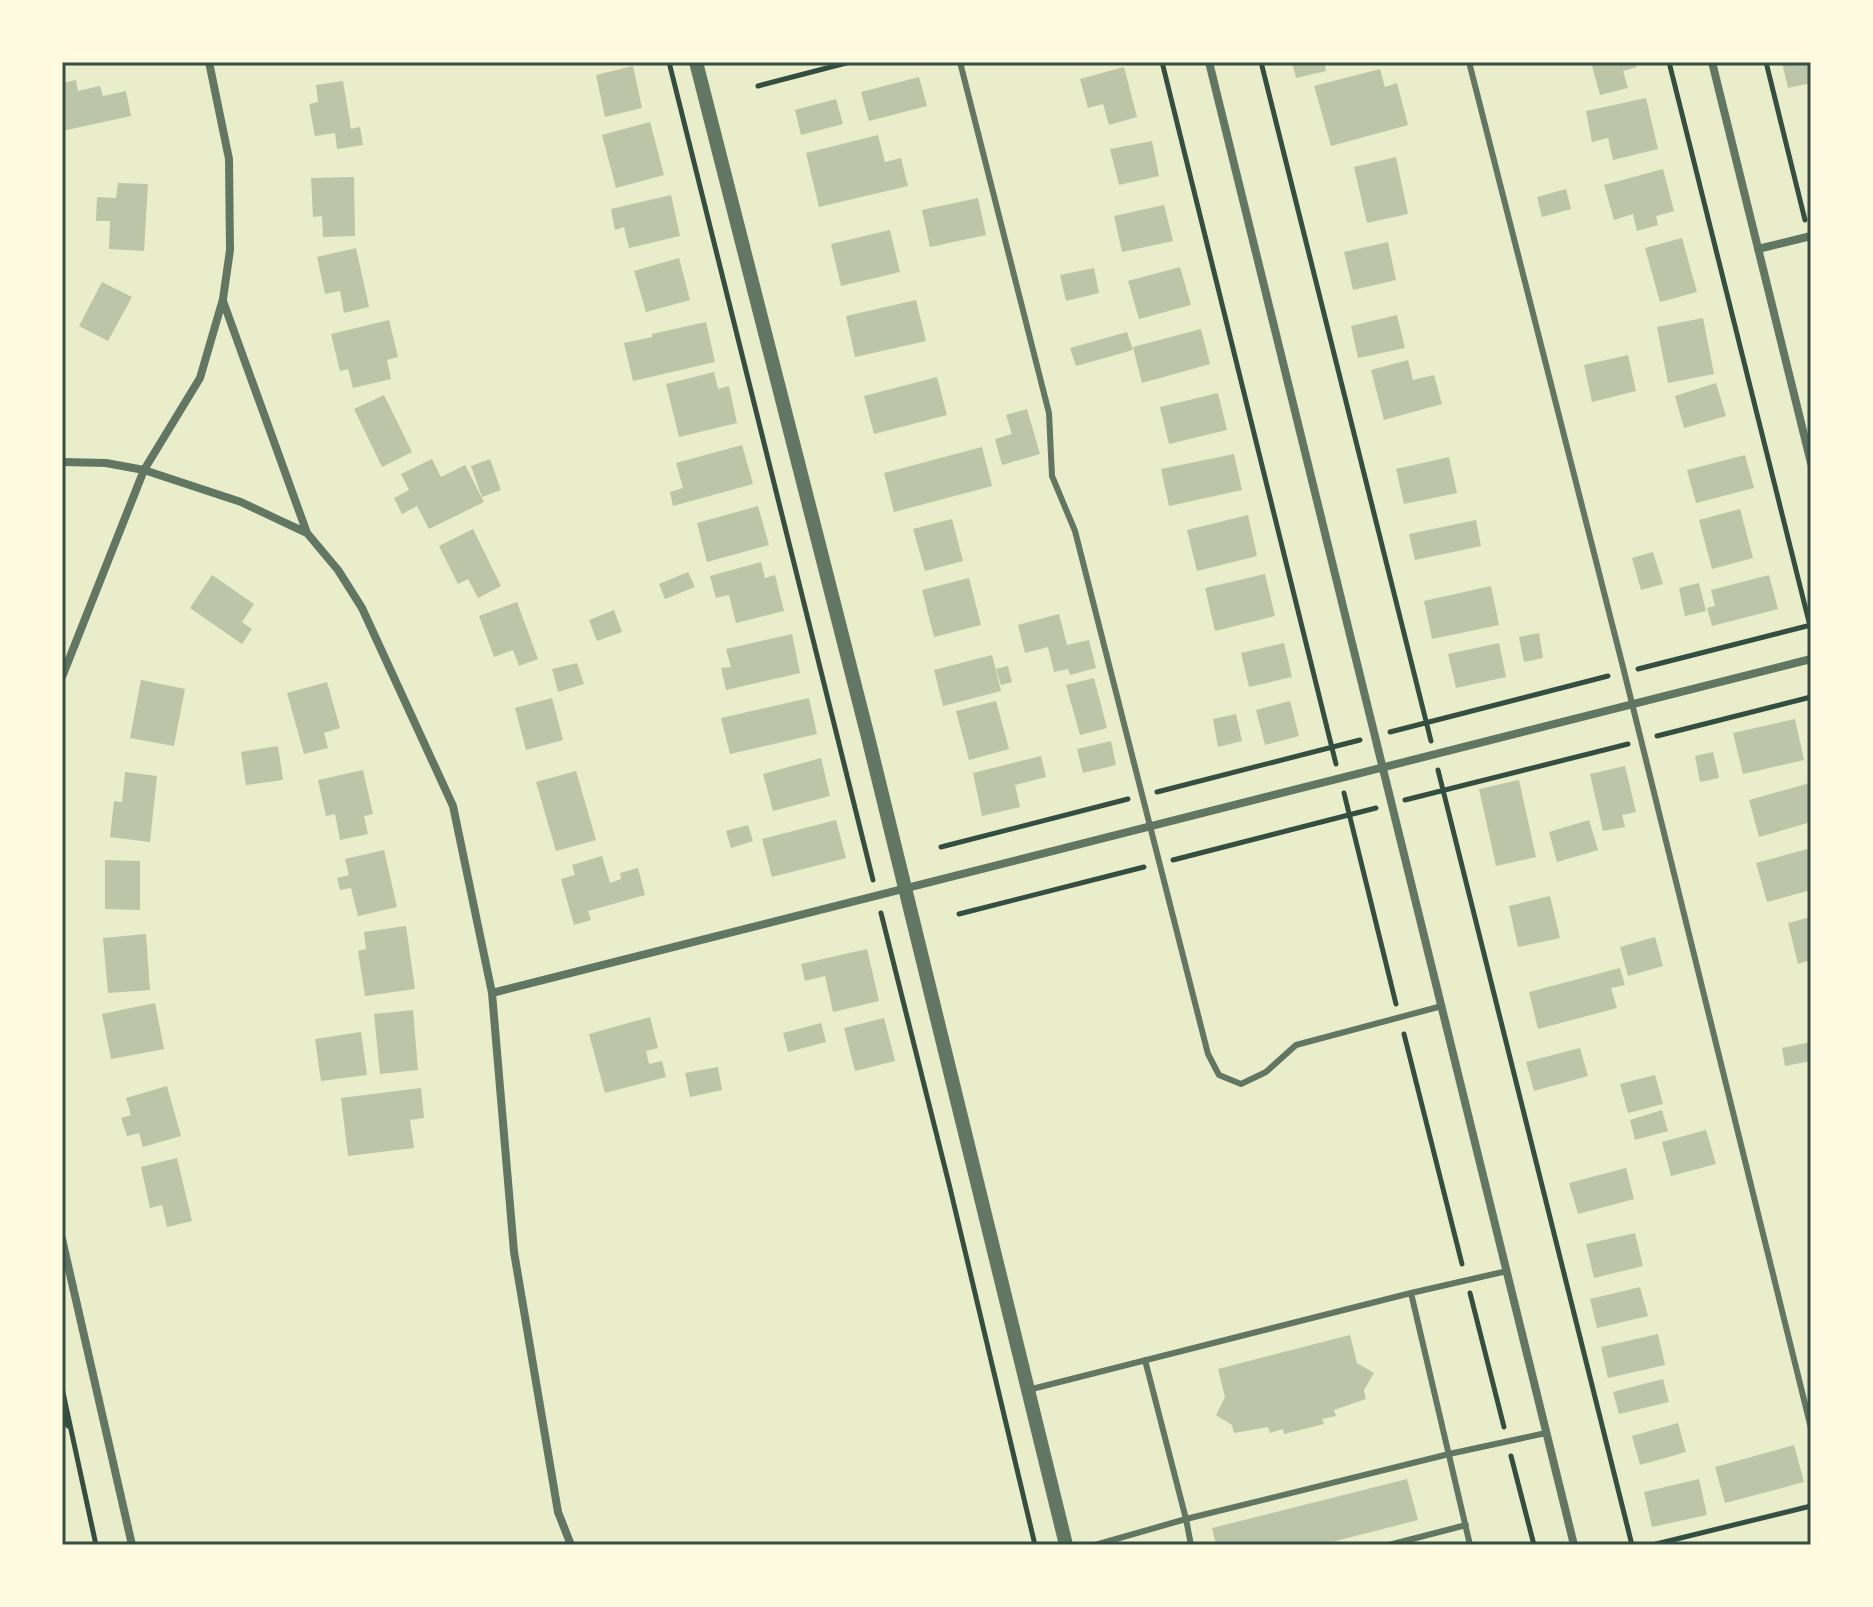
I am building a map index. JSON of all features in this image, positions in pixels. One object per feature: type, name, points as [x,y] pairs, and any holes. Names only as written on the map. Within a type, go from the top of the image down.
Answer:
[{"type":"street","points":[[62,677],[144,470],[200,378],[223,299],[230,250],[229,159],[209,62]]},
{"type":"street","points":[[696,62],[905,887],[1066,1545]]},
{"type":"street","points":[[1209,62],[1574,1545]]},
{"type":"street","points":[[1712,62],[1811,463]]},
{"type":"street","points":[[1758,249],[1810,236]]},
{"type":"street","points":[[223,299],[307,533],[338,570],[362,608],[453,806],[492,993],[514,1252],[558,1512],[571,1545]]},
{"type":"street","points":[[62,462],[106,463],[144,470],[241,502],[307,533]]},
{"type":"street","points":[[492,993],[1811,659]]},
{"type":"street","points":[[62,1239],[132,1545]]},
{"type":"lane","points":[[960,62],[1049,413],[1052,476],[1075,531],[1208,1054],[1219,1075],[1241,1084],[1266,1072],[1296,1045],[1442,1006]]},
{"type":"lane","points":[[1469,62],[1811,1428]]},
{"type":"lane","points":[[1028,1390],[1507,1271]]},
{"type":"lane","points":[[1411,1293],[1470,1545]]},
{"type":"lane","points":[[1145,1360],[1191,1545]]},
{"type":"lane","points":[[1095,1545],[1186,1519],[1546,1433]]},
{"type":"lane","points":[[1389,1545],[1466,1525]]},
{"type":"path","points":[[669,62],[950,1188],[1035,1545]]},
{"type":"path","points":[[758,86],[850,62]]},
{"type":"path","points":[[1162,62],[1399,1017],[1534,1545]]},
{"type":"path","points":[[1261,62],[1632,1545]]},
{"type":"path","points":[[1669,62],[1811,630]]},
{"type":"path","points":[[1766,62],[1810,236]]},
{"type":"path","points":[[62,1388],[96,1545]]},
{"type":"path","points":[[62,1412],[73,1437]]},
{"type":"path","points":[[1652,1545],[1811,1506]]},
{"type":"building","points":[[1292,62],[1324,62],[1326,71],[1296,78]]},
{"type":"building","points":[[1591,62],[1636,62],[1637,67],[1623,71],[1628,88],[1600,95]]},
{"type":"building","points":[[1782,62],[1811,62],[1811,83],[1788,88]]},
{"type":"building","points":[[633,66],[642,108],[605,117],[596,75]]},
{"type":"building","points":[[1124,67],[1137,117],[1109,125],[1103,104],[1088,108],[1080,79]]},
{"type":"building","points":[[1380,69],[1385,87],[1397,83],[1408,125],[1331,146],[1314,86]]},
{"type":"building","points":[[919,77],[927,106],[869,121],[861,92]]},
{"type":"building","points":[[76,80],[78,91],[100,86],[103,96],[126,91],[131,116],[62,131],[62,83]]},
{"type":"building","points":[[343,81],[351,129],[360,127],[363,145],[337,149],[335,133],[315,136],[309,104],[318,102],[316,85]]},
{"type":"building","points":[[1646,98],[1658,149],[1613,160],[1608,138],[1592,142],[1586,111]]},
{"type":"building","points":[[836,99],[843,124],[801,135],[795,110]]},
{"type":"building","points":[[650,122],[664,175],[616,188],[602,135]]},
{"type":"building","points":[[878,135],[885,162],[901,158],[908,186],[819,207],[806,153]]},
{"type":"building","points":[[1152,141],[1159,176],[1119,185],[1110,149]]},
{"type":"building","points":[[1396,157],[1408,214],[1367,223],[1354,167]]},
{"type":"building","points":[[1663,169],[1674,211],[1656,216],[1658,225],[1637,231],[1633,214],[1614,220],[1604,185]]},
{"type":"building","points":[[354,177],[355,236],[323,237],[322,216],[313,217],[311,178]]},
{"type":"building","points":[[118,183],[148,184],[144,251],[109,249],[110,221],[96,221],[97,197],[116,198]]},
{"type":"building","points":[[1566,189],[1571,209],[1542,217],[1537,197]]},
{"type":"building","points":[[671,195],[680,236],[629,248],[624,227],[615,230],[611,209]]},
{"type":"building","points":[[978,198],[986,235],[930,247],[922,210]]},
{"type":"building","points":[[1164,205],[1173,241],[1122,252],[1114,216]]},
{"type":"building","points":[[890,230],[900,272],[841,286],[831,244]]},
{"type":"building","points":[[1682,238],[1697,292],[1660,302],[1645,248]]},
{"type":"building","points":[[1388,242],[1396,280],[1353,290],[1344,252]]},
{"type":"building","points":[[356,248],[369,307],[344,313],[340,291],[325,294],[317,257]]},
{"type":"building","points":[[679,258],[690,300],[646,312],[634,271]]},
{"type":"building","points":[[1180,267],[1191,305],[1139,319],[1128,281]]},
{"type":"building","points":[[1094,268],[1099,293],[1066,301],[1060,275]]},
{"type":"building","points":[[102,282],[132,297],[108,341],[79,326]]},
{"type":"building","points":[[916,300],[926,341],[855,357],[846,316]]},
{"type":"building","points":[[1397,315],[1405,348],[1358,358],[1351,326]]},
{"type":"building","points":[[1703,318],[1714,374],[1668,383],[1657,327]]},
{"type":"building","points":[[389,320],[398,357],[387,360],[391,379],[353,388],[348,369],[340,371],[331,334]]},
{"type":"building","points":[[706,322],[715,362],[633,381],[624,343]]},
{"type":"building","points":[[1201,329],[1210,364],[1142,383],[1133,347]]},
{"type":"building","points":[[1127,332],[1133,350],[1076,366],[1070,348]]},
{"type":"building","points":[[1628,355],[1636,391],[1592,402],[1584,365]]},
{"type":"building","points":[[1408,360],[1413,380],[1434,375],[1442,404],[1384,420],[1371,370]]},
{"type":"building","points":[[714,372],[718,389],[729,386],[737,423],[679,437],[666,384]]},
{"type":"building","points":[[937,377],[947,415],[874,434],[864,396]]},
{"type":"building","points":[[1716,383],[1726,416],[1684,428],[1675,396]]},
{"type":"building","points":[[1218,393],[1227,430],[1169,444],[1160,407]]},
{"type":"building","points":[[384,395],[412,452],[382,467],[354,409]]},
{"type":"building","points":[[1027,409],[1040,454],[1002,465],[995,439],[1012,434],[1006,415]]},
{"type":"building","points":[[742,445],[753,484],[673,506],[670,492],[683,488],[676,463]]},
{"type":"building","points":[[982,447],[992,486],[894,512],[884,473]]},
{"type":"building","points":[[1234,454],[1242,490],[1169,506],[1161,469]]},
{"type":"building","points":[[1745,455],[1754,488],[1696,503],[1687,470]]},
{"type":"building","points":[[1449,457],[1457,493],[1404,504],[1396,469]]},
{"type":"building","points":[[432,459],[441,477],[465,465],[484,502],[429,529],[417,506],[402,514],[394,498],[409,490],[401,474]]},
{"type":"building","points":[[490,459],[501,490],[482,497],[471,466]]},
{"type":"building","points":[[758,506],[769,545],[707,562],[697,523]]},
{"type":"building","points":[[1740,509],[1753,558],[1712,569],[1699,520]]},
{"type":"building","points":[[1248,515],[1257,556],[1197,571],[1187,530]]},
{"type":"building","points":[[952,519],[963,561],[925,571],[913,529]]},
{"type":"building","points":[[1476,520],[1481,546],[1415,560],[1409,534]]},
{"type":"building","points":[[473,529],[501,586],[478,598],[468,579],[458,584],[439,546]]},
{"type":"building","points":[[1653,552],[1663,584],[1641,590],[1632,558]]},
{"type":"building","points":[[761,562],[765,578],[775,575],[784,611],[736,623],[729,595],[716,598],[710,576]]},
{"type":"building","points":[[688,572],[695,587],[665,599],[659,584]]},
{"type":"building","points":[[1265,574],[1275,616],[1215,631],[1205,588]]},
{"type":"building","points":[[212,575],[254,604],[242,622],[252,629],[242,644],[190,608]]},
{"type":"building","points":[[1769,575],[1778,609],[1712,626],[1707,608],[1715,606],[1711,590]]},
{"type":"building","points":[[969,578],[981,625],[934,637],[922,590]]},
{"type":"building","points":[[1699,583],[1706,611],[1685,616],[1679,588]]},
{"type":"building","points":[[1491,586],[1499,625],[1432,639],[1424,601]]},
{"type":"building","points":[[517,602],[538,659],[519,666],[513,650],[494,657],[479,616]]},
{"type":"building","points":[[614,610],[622,632],[597,641],[589,620]]},
{"type":"building","points":[[1059,614],[1067,645],[1089,640],[1096,668],[1070,675],[1068,669],[1054,672],[1048,647],[1025,653],[1018,625]]},
{"type":"building","points":[[1539,633],[1543,658],[1524,662],[1519,637]]},
{"type":"building","points":[[792,634],[800,673],[726,690],[721,668],[731,667],[726,649]]},
{"type":"building","points":[[1284,643],[1292,677],[1249,687],[1241,653]]},
{"type":"building","points":[[1499,643],[1506,677],[1456,688],[1448,654]]},
{"type":"building","points":[[992,655],[1001,691],[943,706],[934,670]]},
{"type":"building","points":[[577,663],[584,684],[558,692],[552,669]]},
{"type":"building","points":[[1008,666],[1012,682],[1001,685],[996,669]]},
{"type":"building","points":[[1094,678],[1107,728],[1080,735],[1066,685]]},
{"type":"building","points":[[141,680],[185,689],[174,746],[130,738]]},
{"type":"building","points":[[327,682],[340,728],[324,733],[328,748],[304,754],[287,693]]},
{"type":"building","points":[[552,698],[563,740],[526,750],[515,708]]},
{"type":"building","points":[[809,698],[817,734],[730,754],[721,718]]},
{"type":"building","points":[[996,701],[1009,749],[969,760],[956,711]]},
{"type":"building","points":[[1290,701],[1299,736],[1265,745],[1256,710]]},
{"type":"building","points":[[1236,714],[1242,741],[1218,747],[1213,719]]},
{"type":"building","points":[[1795,719],[1804,760],[1743,774],[1733,733]]},
{"type":"building","points":[[1111,741],[1116,765],[1083,773],[1077,749]]},
{"type":"building","points":[[278,746],[283,780],[246,785],[241,752]]},
{"type":"building","points":[[1713,752],[1719,778],[1700,782],[1695,756]]},
{"type":"building","points":[[1041,756],[1046,777],[1015,785],[1020,807],[982,816],[973,773]]},
{"type":"building","points":[[821,758],[830,796],[773,811],[763,774]]},
{"type":"building","points":[[1625,766],[1636,812],[1622,815],[1625,827],[1603,831],[1590,774]]},
{"type":"building","points":[[363,770],[373,814],[364,816],[368,834],[340,840],[335,814],[326,816],[318,780]]},
{"type":"building","points":[[576,771],[596,840],[556,851],[536,782]]},
{"type":"building","points":[[125,772],[157,776],[150,842],[110,837],[114,801],[122,802]]},
{"type":"building","points":[[1519,780],[1536,857],[1496,866],[1479,789]]},
{"type":"building","points":[[1810,783],[1811,822],[1759,837],[1749,800]]},
{"type":"building","points":[[836,820],[846,858],[772,877],[762,839]]},
{"type":"building","points":[[1589,820],[1598,850],[1557,862],[1549,832]]},
{"type":"building","points":[[748,825],[753,841],[731,848],[726,831]]},
{"type":"building","points":[[1811,848],[1811,890],[1767,902],[1756,863]]},
{"type":"building","points":[[384,850],[397,907],[358,916],[351,888],[340,890],[337,878],[349,875],[345,859]]},
{"type":"building","points":[[602,856],[610,883],[621,879],[620,873],[638,868],[645,895],[588,911],[591,920],[574,925],[561,879],[575,875],[572,865]]},
{"type":"building","points":[[105,860],[140,861],[140,910],[105,909]]},
{"type":"building","points":[[1550,896],[1560,938],[1518,947],[1509,906]]},
{"type":"building","points":[[1811,917],[1811,960],[1798,964],[1788,923]]},
{"type":"building","points":[[406,926],[415,989],[365,996],[358,951],[366,949],[364,932]]},
{"type":"building","points":[[146,934],[150,990],[108,993],[103,938]]},
{"type":"building","points":[[1655,937],[1663,966],[1628,976],[1620,947]]},
{"type":"building","points":[[867,949],[879,1001],[833,1012],[825,976],[805,981],[801,964]]},
{"type":"building","points":[[1620,968],[1625,985],[1611,988],[1617,1008],[1538,1029],[1529,992]]},
{"type":"building","points":[[155,1003],[164,1049],[111,1059],[102,1014]]},
{"type":"building","points":[[413,1010],[418,1070],[380,1074],[374,1014]]},
{"type":"building","points":[[650,1017],[658,1048],[646,1051],[649,1064],[662,1061],[666,1077],[605,1093],[589,1034]]},
{"type":"building","points":[[884,1018],[895,1061],[855,1071],[844,1028]]},
{"type":"building","points":[[821,1023],[826,1042],[788,1052],[783,1033]]},
{"type":"building","points":[[361,1032],[367,1075],[321,1081],[315,1039]]},
{"type":"building","points":[[1811,1042],[1811,1061],[1785,1066],[1782,1048]]},
{"type":"building","points":[[1580,1048],[1588,1076],[1534,1091],[1526,1062]]},
{"type":"building","points":[[718,1067],[722,1090],[690,1097],[685,1073]]},
{"type":"building","points":[[1655,1075],[1663,1104],[1628,1113],[1620,1084]]},
{"type":"building","points":[[167,1086],[181,1136],[143,1147],[139,1133],[127,1136],[121,1118],[131,1115],[126,1098]]},
{"type":"building","points":[[421,1088],[424,1118],[410,1120],[414,1148],[348,1156],[341,1098]]},
{"type":"building","points":[[1662,1110],[1668,1131],[1635,1140],[1630,1120]]},
{"type":"building","points":[[1706,1130],[1716,1164],[1671,1176],[1662,1142]]},
{"type":"building","points":[[177,1158],[192,1221],[167,1227],[162,1205],[150,1208],[141,1167]]},
{"type":"building","points":[[1626,1168],[1634,1199],[1578,1214],[1569,1183]]},
{"type":"building","points":[[1635,1233],[1643,1266],[1594,1278],[1586,1244]]},
{"type":"building","points":[[1640,1287],[1648,1316],[1597,1328],[1590,1299]]},
{"type":"building","points":[[1658,1334],[1665,1365],[1608,1378],[1601,1347]]},
{"type":"building","points":[[1350,1335],[1357,1363],[1374,1373],[1364,1390],[1366,1399],[1334,1410],[1336,1416],[1322,1419],[1324,1424],[1284,1434],[1283,1429],[1270,1433],[1268,1427],[1234,1433],[1232,1425],[1216,1415],[1225,1397],[1218,1369]]},
{"type":"building","points":[[1663,1379],[1669,1402],[1619,1414],[1613,1392]]},
{"type":"building","points":[[1678,1423],[1686,1452],[1640,1465],[1632,1436]]},
{"type":"building","points":[[1794,1445],[1804,1482],[1725,1503],[1715,1467]]},
{"type":"building","points":[[1407,1479],[1418,1520],[1320,1545],[1216,1545],[1212,1528]]},
{"type":"building","points":[[1699,1479],[1707,1515],[1652,1527],[1644,1492]]}]
